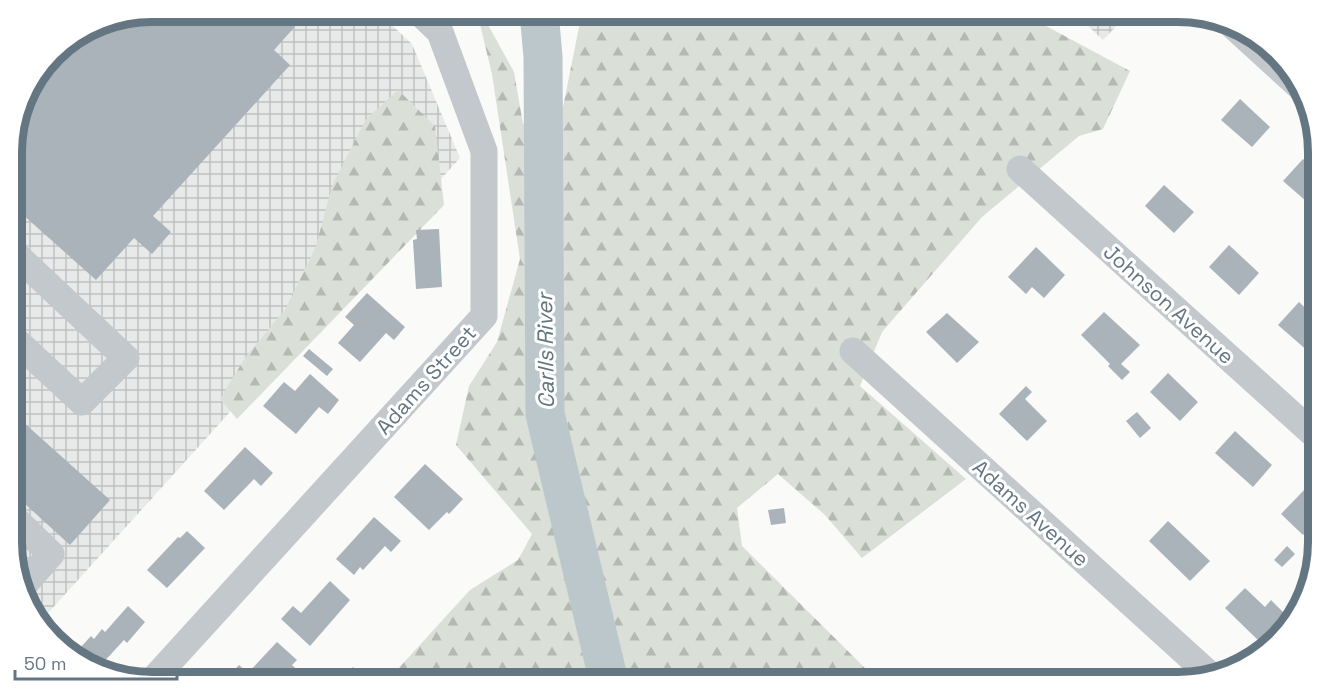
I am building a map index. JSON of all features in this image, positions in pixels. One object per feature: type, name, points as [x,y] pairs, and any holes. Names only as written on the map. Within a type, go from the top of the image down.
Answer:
[{"type":"street","name":"Adams Street","points":[[160,672],[484,316],[484,151],[440,32],[430,22]]},
{"type":"street","name":"Johnson Avenue","points":[[1020,169],[1308,429]]},
{"type":"street","points":[[22,347],[82,402],[126,358],[23,261]]},
{"type":"street","name":"Adams Avenue","points":[[854,351],[1204,669]]},
{"type":"street","points":[[22,526],[51,554],[28,580]]},
{"type":"shaded area","points":[[152,22],[389,22],[412,44],[460,158],[46,616],[29,583],[22,542],[23,144],[32,103],[49,73],[80,44],[103,32],[127,25]]},
{"type":"shaded area","points":[[1084,22],[1120,22],[1103,40]]},
{"type":"green space","points":[[479,22],[486,22],[514,72],[523,124],[563,107],[580,22],[1004,22],[1046,26],[1130,71],[1103,129],[1079,136],[982,217],[882,332],[860,386],[966,479],[862,558],[825,515],[778,474],[737,508],[742,546],[868,671],[395,672],[470,590],[518,560],[532,534],[456,445],[469,386],[497,342],[520,259],[492,74]]},
{"type":"green space","points":[[398,90],[435,126],[444,205],[237,419],[220,399],[245,358],[286,308],[316,246],[332,186],[366,119]]},
{"type":"water","points":[[524,22],[551,22],[543,57]]},
{"type":"building","points":[[152,22],[299,22],[274,50],[290,65],[153,216],[171,232],[152,254],[134,238],[96,280],[23,215],[24,135],[32,103],[49,73],[80,44],[103,32],[127,25]]},
{"type":"building","points":[[1240,99],[1270,127],[1252,147],[1221,120]]},
{"type":"building","points":[[1303,159],[1308,164],[1308,203],[1283,181]]},
{"type":"building","points":[[1164,185],[1194,212],[1174,233],[1145,206]]},
{"type":"building","points":[[439,229],[442,287],[416,289],[413,240],[417,239],[416,230]]},
{"type":"building","points":[[1229,245],[1259,273],[1239,295],[1209,267]]},
{"type":"building","points":[[1036,247],[1065,275],[1044,298],[1032,287],[1026,294],[1008,277]]},
{"type":"building","points":[[367,293],[405,327],[394,340],[386,333],[360,362],[338,343],[354,325],[345,317]]},
{"type":"building","points":[[1299,302],[1308,311],[1308,351],[1278,325]]},
{"type":"building","points":[[1104,312],[1140,345],[1121,364],[1130,372],[1122,380],[1108,366],[1110,364],[1081,335]]},
{"type":"building","points":[[947,313],[979,342],[957,363],[926,332]]},
{"type":"building","points":[[309,349],[333,369],[327,376],[303,356]]},
{"type":"building","points":[[1168,373],[1198,402],[1180,421],[1150,392]]},
{"type":"building","points":[[310,374],[339,400],[328,414],[319,407],[296,434],[263,406],[284,382],[295,391]]},
{"type":"building","points":[[1026,386],[1032,392],[1025,399],[1047,421],[1027,441],[999,414]]},
{"type":"building","points":[[1137,412],[1151,428],[1140,438],[1126,421]]},
{"type":"building","points":[[22,421],[110,500],[70,545],[22,501]]},
{"type":"building","points":[[1235,431],[1272,465],[1253,487],[1215,453]]},
{"type":"building","points":[[245,447],[273,473],[261,486],[254,479],[224,510],[204,491]]},
{"type":"building","points":[[425,464],[463,499],[429,530],[394,497]]},
{"type":"building","points":[[1306,488],[1308,490],[1308,530],[1303,535],[1281,514]]},
{"type":"building","points":[[784,508],[786,523],[771,525],[768,510]]},
{"type":"building","points":[[374,517],[401,541],[391,552],[385,546],[363,570],[360,567],[354,575],[336,559]]},
{"type":"building","points":[[1168,521],[1210,561],[1190,581],[1149,541]]},
{"type":"building","points":[[187,531],[205,548],[167,588],[147,570],[178,537],[180,538]]},
{"type":"building","points":[[1287,546],[1295,554],[1282,567],[1274,560]]},
{"type":"building","points":[[330,581],[350,600],[310,646],[281,619],[293,606],[301,613]]},
{"type":"building","points":[[1245,588],[1265,607],[1271,600],[1285,614],[1276,627],[1260,642],[1225,608]]},
{"type":"building","points":[[128,606],[145,622],[127,643],[124,640],[104,662],[80,648],[91,636],[94,639],[102,629],[105,632]]},
{"type":"building","points":[[277,642],[297,660],[292,665],[299,672],[249,672]]},
{"type":"building","points":[[239,665],[247,672],[233,672]]},
{"type":"building","points":[[353,667],[358,672],[349,672]]},
{"type":"waterway","name":"Carlls River","points":[[540,22],[543,57],[545,414],[607,672]]}]
